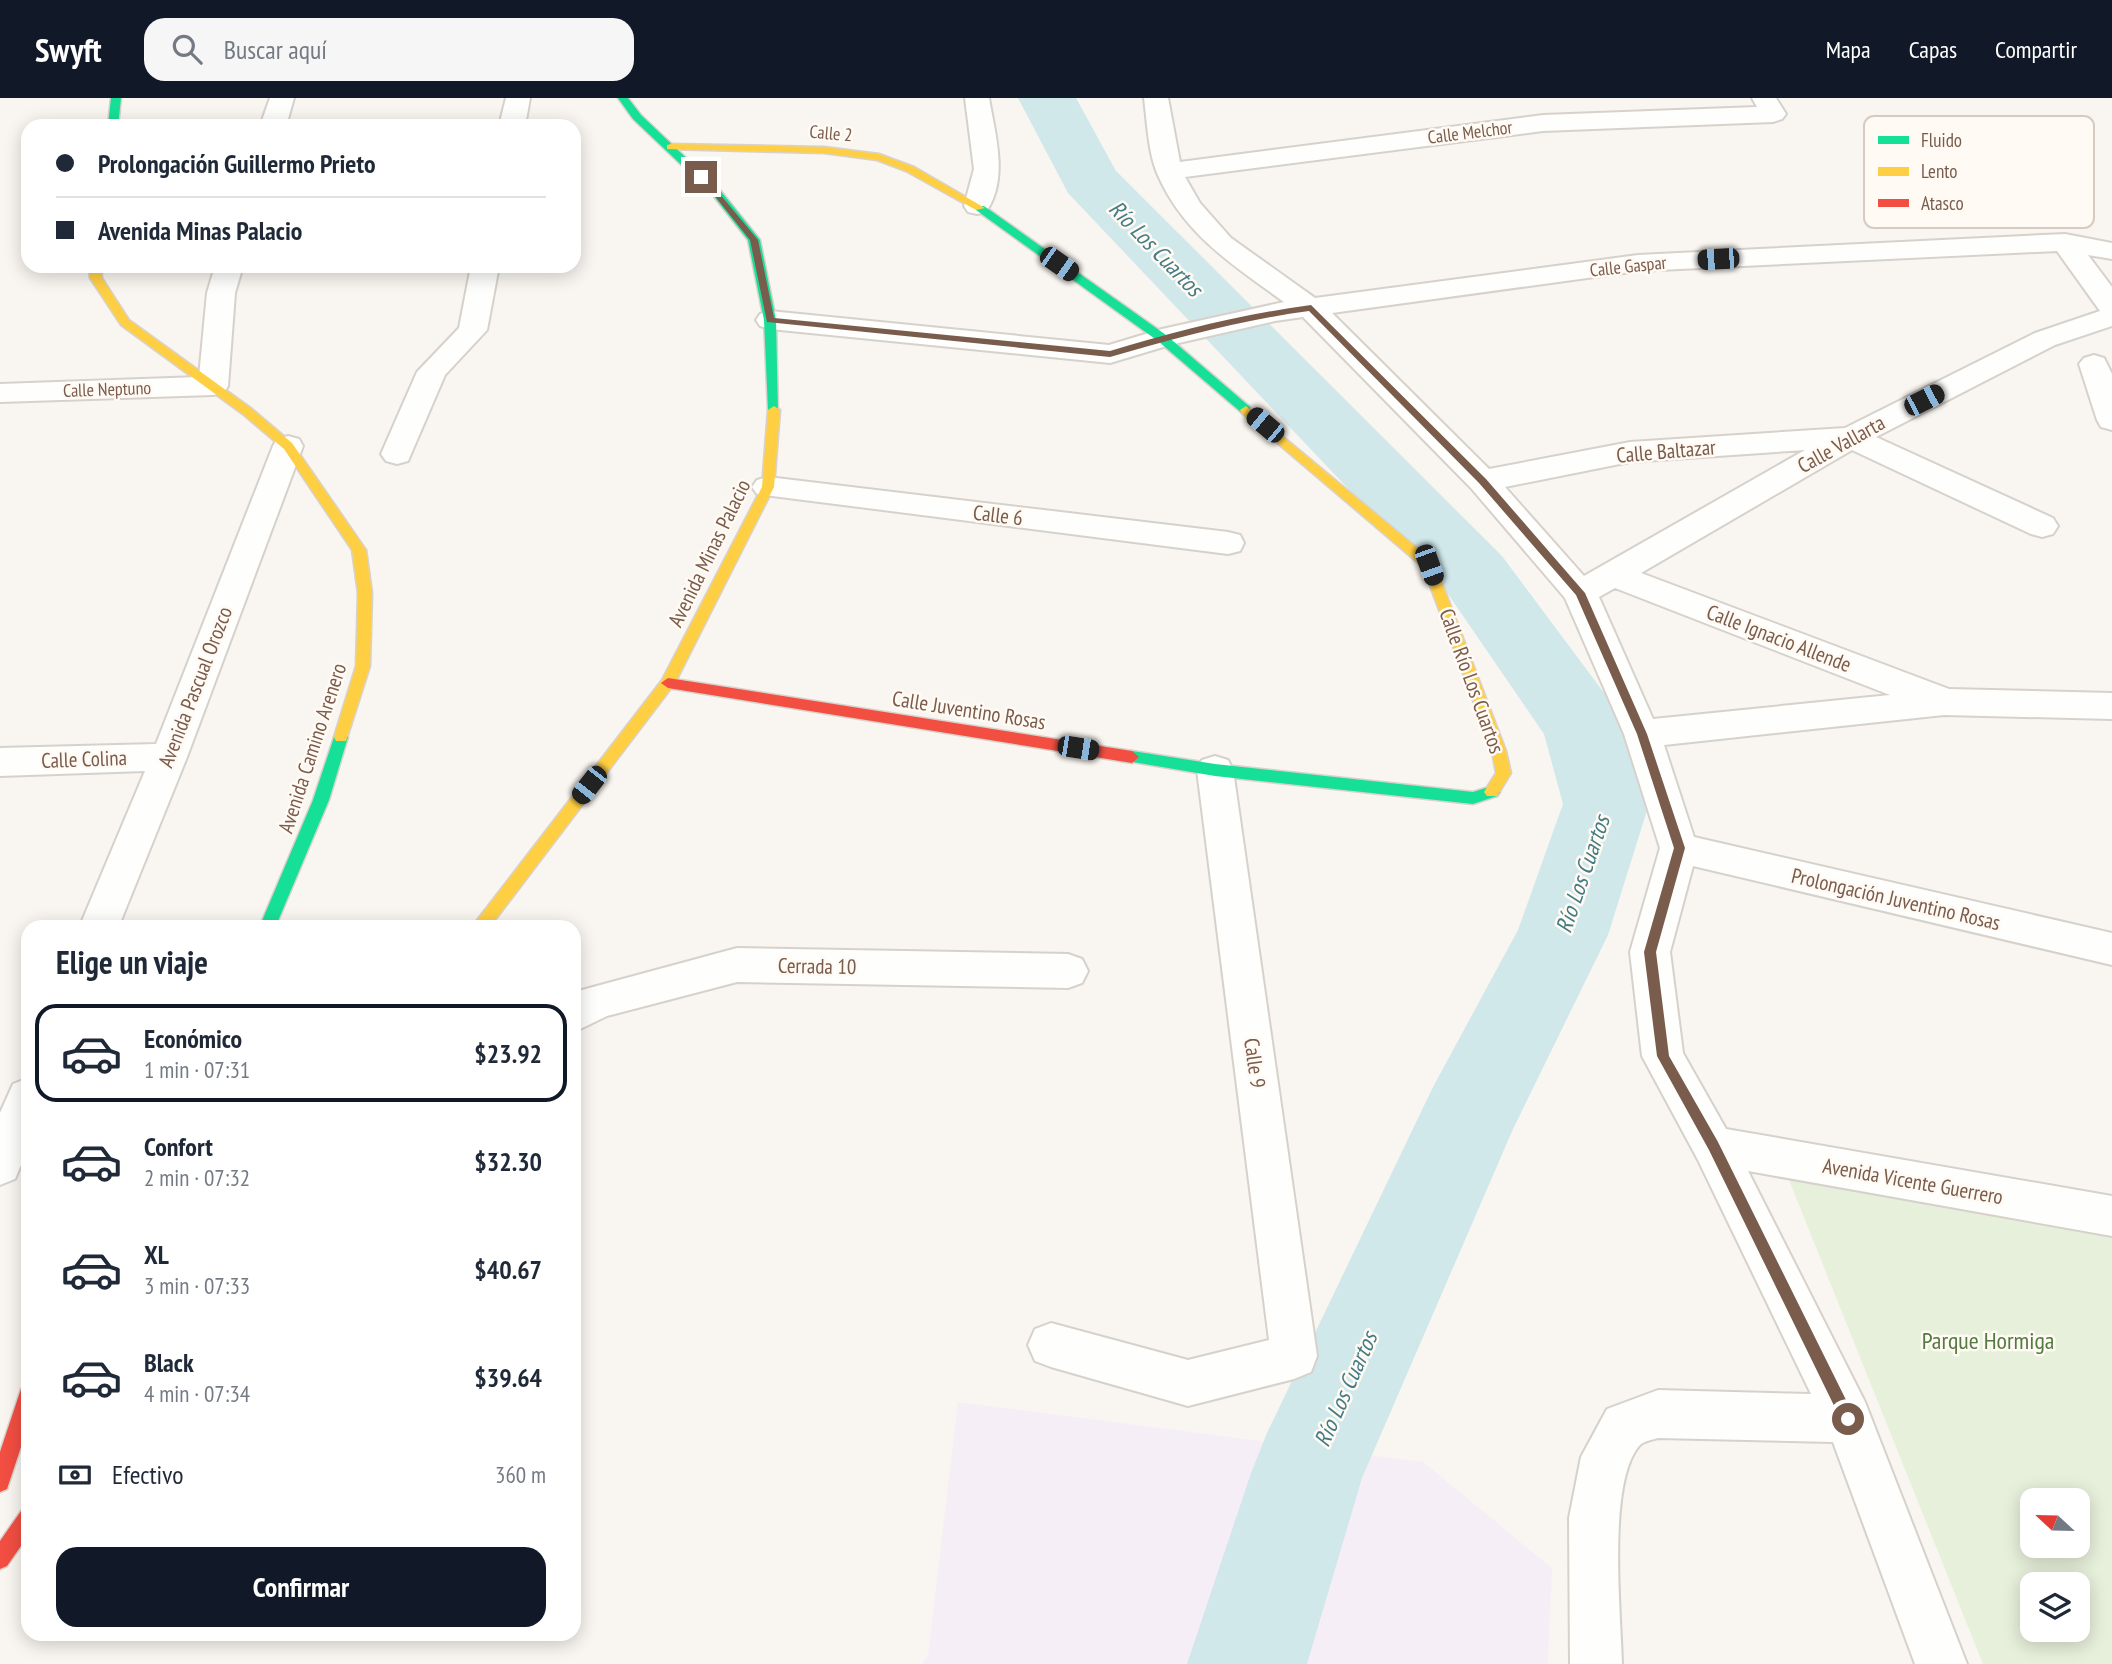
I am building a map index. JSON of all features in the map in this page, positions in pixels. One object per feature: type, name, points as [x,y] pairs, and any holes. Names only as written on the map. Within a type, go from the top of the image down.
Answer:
[{"type":"main road","points":[[114,119],[116,98]]},
{"type":"main road","name":"Avenida Minas Palacio","points":[[485,920],[668,683],[768,487],[774,406],[770,320],[754,240],[716,192],[637,117],[623,98]]},
{"type":"main road","name":"Calle 2","points":[[671,147],[824,150],[880,157],[910,169],[977,206]]},
{"type":"main road","name":"Calle Río Los Cuartos","points":[[977,206],[1162,338],[1429,565],[1499,751],[1504,773],[1492,792],[1473,798]]},
{"type":"main road","name":"Avenida Camino Arenero","points":[[96,273],[96,278],[125,322],[213,386],[288,446],[359,550],[365,593],[363,666],[321,800],[270,920]]},
{"type":"main road","name":"Calle Juventino Rosas","points":[[668,683],[1215,770],[1473,798]]},
{"type":"main road","points":[[0,1482],[21,1418]]},
{"type":"main road","points":[[0,1559],[21,1528]]},
{"type":"street","points":[[275,119],[282,98]]},
{"type":"street","points":[[514,119],[518,98]]},
{"type":"street","points":[[977,98],[987,169],[977,206]]},
{"type":"street","points":[[1156,98],[1168,171],[1189,206],[1221,244],[1311,308],[1482,481],[1580,593],[1642,734],[1679,848],[1650,952],[1663,1056],[1713,1146],[1848,1419],[1941,1664]]},
{"type":"street","name":"Calle Melchor","points":[[1168,171],[1543,122],[1768,106]]},
{"type":"street","points":[[2066,242],[2112,251]]},
{"type":"street","points":[[2066,242],[2112,307]]},
{"type":"street","name":"Calle Gaspar","points":[[770,320],[1110,354],[1162,338],[1275,313],[1638,263],[2066,242]]},
{"type":"street","points":[[213,386],[221,293],[227,273]]},
{"type":"street","points":[[397,454],[432,372],[473,330],[484,273]]},
{"type":"street","name":"Calle Vallarta","points":[[1580,593],[1851,437],[2045,339],[2112,317]]},
{"type":"street","points":[[2094,364],[2112,420]]},
{"type":"street","name":"Calle Neptuno","points":[[0,393],[213,386]]},
{"type":"street","points":[[1851,437],[2042,526]]},
{"type":"street","name":"Calle Baltazar","points":[[1482,481],[1630,452],[1851,437]]},
{"type":"street","name":"Avenida Pascual Orozco","points":[[101,920],[169,757],[288,446]]},
{"type":"street","name":"Calle 6","points":[[768,487],[1228,543]]},
{"type":"street","name":"Calle Ignacio Allende","points":[[1614,575],[1944,702]]},
{"type":"street","name":"Calle Ignacio Allende","points":[[1642,734],[1944,702],[2112,706]]},
{"type":"street","name":"Calle Colina","points":[[0,762],[169,757]]},
{"type":"street","name":"Calle 9","points":[[1051,1345],[1188,1382],[1294,1356],[1215,770]]},
{"type":"street","name":"Prolongación Juventino Rosas","points":[[1679,848],[2112,949]]},
{"type":"street","name":"Cerrada 10","points":[[581,1011],[596,1002],[737,965],[1068,971]]},
{"type":"street","points":[[0,1165],[21,1114]]},
{"type":"street","name":"Avenida Vicente Guerrero","points":[[1713,1146],[2112,1216]]},
{"type":"street","points":[[1596,1664],[1594,1518],[1605,1457],[1624,1426],[1658,1414],[1848,1419]]},
{"type":"shaded area","points":[[958,1402],[1423,1462],[1552,1568],[1548,1664],[922,1664],[928,1655]]},
{"type":"green space","name":"Parque Hormiga","points":[[1789,1180],[2112,1233],[2112,1664],[1983,1664]]},
{"type":"waterway","name":"Río Los Cuartos","points":[[1047,98],[1090,180],[1475,575],[1584,727],[1606,804],[1562,935],[1468,1118],[1307,1473],[1247,1664]]},
{"type":"traffic: fast","points":[[114,119],[116,98]]},
{"type":"traffic: fast","points":[[623,98],[637,117],[716,192],[754,240],[770,320],[774,410]]},
{"type":"traffic: fast","points":[[980,208],[1162,338],[1246,410]]},
{"type":"traffic: fast","points":[[270,920],[321,800],[341,737]]},
{"type":"traffic: fast","points":[[1132,757],[1215,770],[1473,798],[1492,792]]},
{"type":"traffic: slow","points":[[671,147],[824,150],[879,157],[910,169],[980,208]]},
{"type":"traffic: slow","points":[[96,273],[96,278],[125,322],[248,412],[288,446],[359,550],[365,593],[363,666],[341,737]]},
{"type":"traffic: slow","points":[[485,920],[668,683],[768,487],[774,410]]},
{"type":"traffic: slow","points":[[1246,410],[1429,565],[1499,751],[1504,773],[1492,792]]},
{"type":"traffic: jam","points":[[668,683],[1132,757]]},
{"type":"traffic: jam","points":[[0,1482],[21,1418]]},
{"type":"traffic: jam","points":[[0,1559],[21,1528]]},
{"type":"route","points":[[701,177],[754,240],[770,320],[1110,354],[1162,338],[1275,313],[1311,308],[1482,481],[1580,593],[1642,734],[1679,848],[1650,952],[1663,1056],[1713,1146],[1848,1419]]}]
